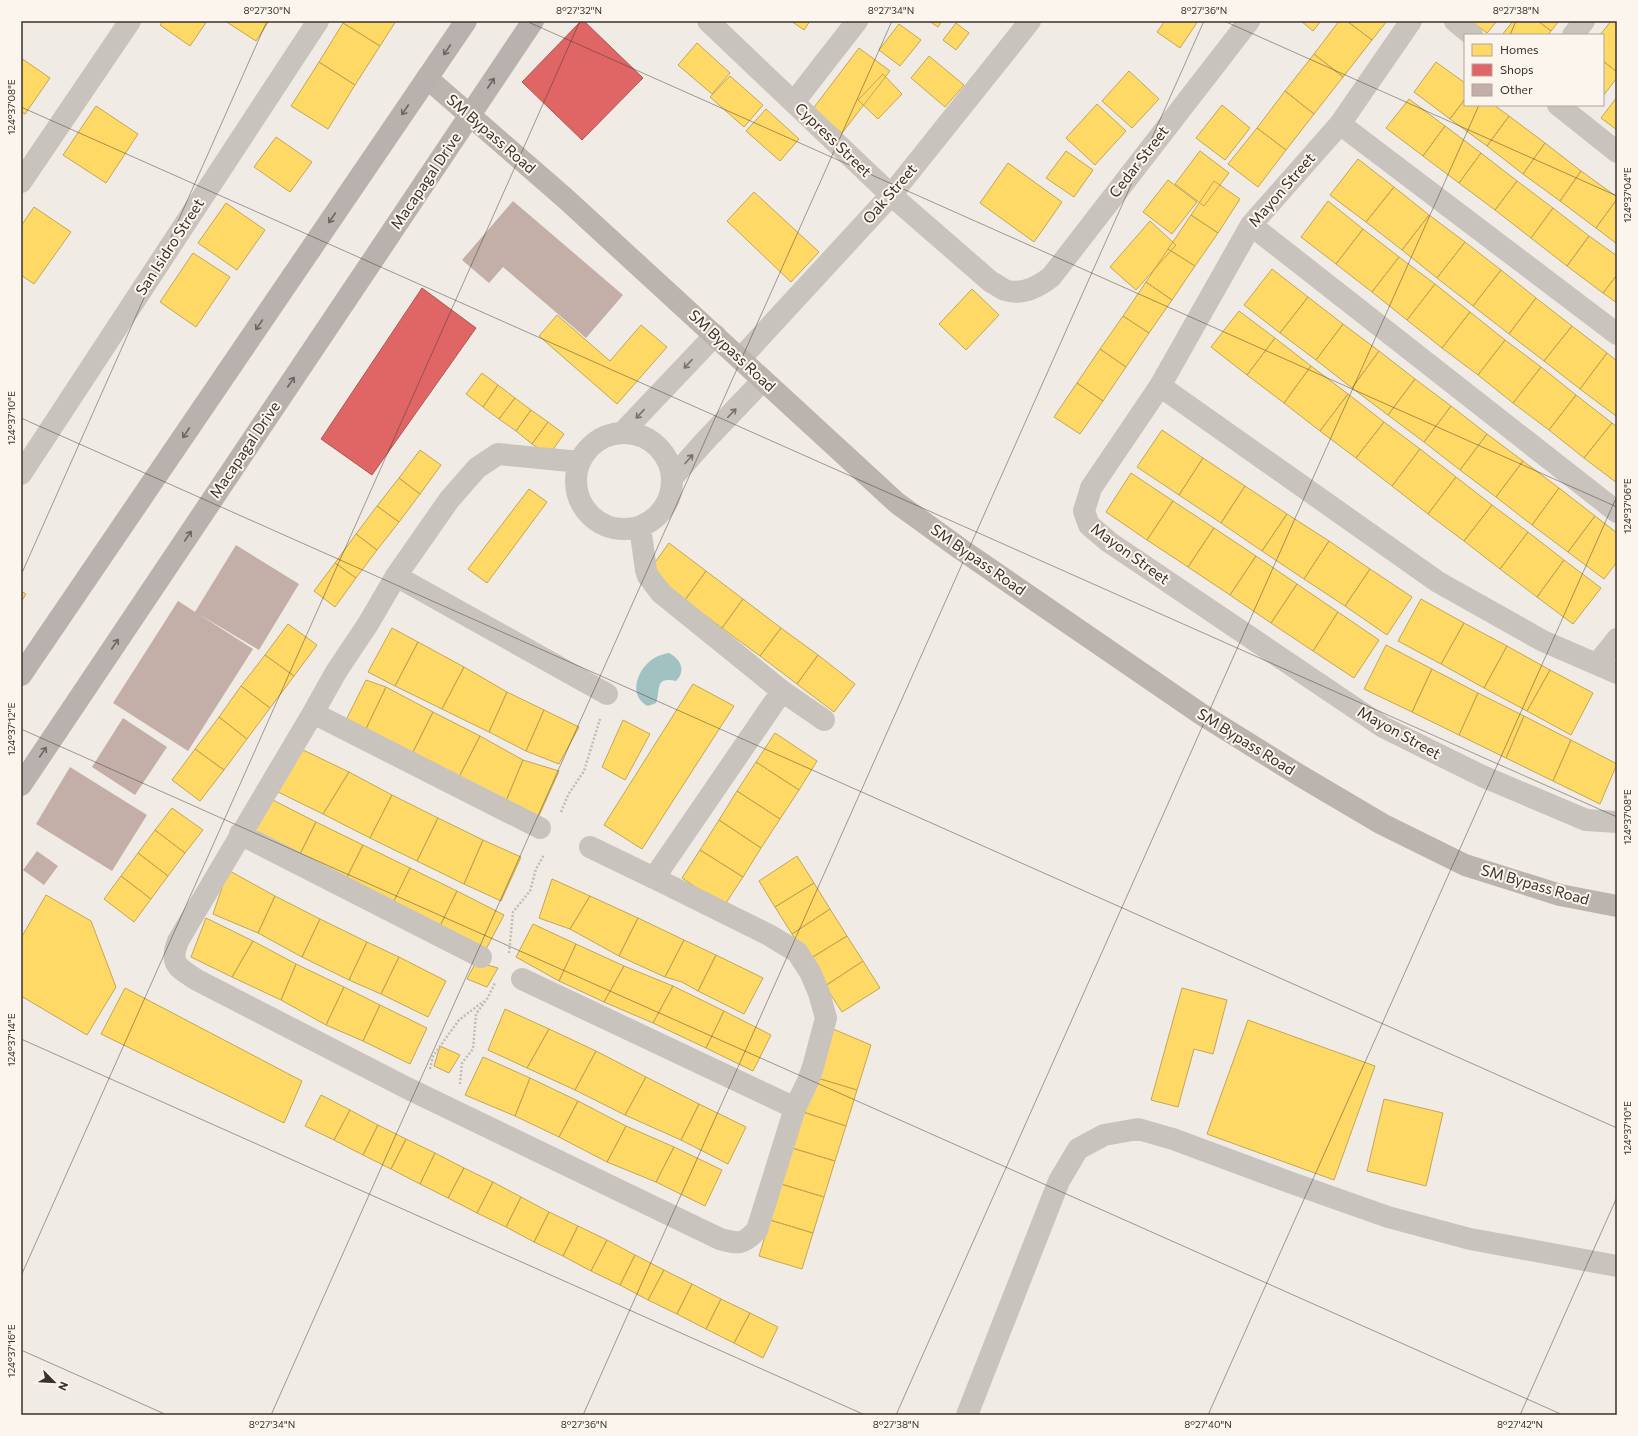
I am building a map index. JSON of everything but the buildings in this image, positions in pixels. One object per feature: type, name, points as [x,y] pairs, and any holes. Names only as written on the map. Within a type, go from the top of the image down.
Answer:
[{"type":"main road","points":[[21,674],[466,21]]},
{"type":"main road","name":"Macapagal Drive","points":[[22,782],[533,21]]},
{"type":"street","points":[[21,182],[130,21]]},
{"type":"street","name":"San Isidro Street","points":[[21,474],[318,21]]},
{"type":"street","name":"Cypress Street","points":[[708,21],[891,195],[991,282],[1005,290],[1021,292]]},
{"type":"street","points":[[794,102],[857,21]]},
{"type":"street","name":"Oak Street","points":[[740,359],[891,195],[1030,21]]},
{"type":"street","name":"Cedar Street","points":[[1021,292],[1039,286],[1051,277],[1249,21]]},
{"type":"street","name":"Mayon Street","points":[[1412,21],[1340,124],[1251,225],[1160,386],[1090,488],[1084,511],[1089,525],[1109,542],[1383,727],[1482,776],[1586,820],[1617,822]]},
{"type":"street","points":[[1455,21],[1471,34]]},
{"type":"street","points":[[1574,34],[1584,21]]},
{"type":"street","name":"SM Bypass Road","points":[[427,78],[566,199],[897,503],[962,550],[1201,714],[1299,775],[1382,824],[1465,865],[1560,895],[1617,906]]},
{"type":"street","points":[[1559,106],[1617,152]]},
{"type":"street","points":[[1340,124],[1617,334]]},
{"type":"street","points":[[1251,225],[1617,512]]},
{"type":"street","points":[[622,433],[715,335]]},
{"type":"street","points":[[673,477],[763,380]]},
{"type":"street","points":[[1160,386],[1438,582],[1543,641],[1617,673]]},
{"type":"street","points":[[622,433],[640,436],[656,445],[668,459],[673,477],[670,498],[658,516],[640,527],[622,530],[604,525],[589,515],[579,499],[576,480],[580,462],[591,447],[605,437],[622,433]]},
{"type":"street","points":[[580,462],[498,454],[477,468],[449,500],[396,576],[368,624],[336,672],[178,941],[174,952],[174,961],[182,970],[197,980],[407,1088],[720,1238],[737,1244],[749,1238],[757,1230],[795,1108],[814,1067],[826,1018],[819,993],[810,972],[797,952],[770,935],[590,847]]},
{"type":"street","points":[[640,527],[646,570],[648,576],[661,593],[782,691],[824,720]]},
{"type":"street","points":[[396,576],[607,694]]},
{"type":"street","points":[[1597,664],[1617,639]]},
{"type":"street","points":[[654,878],[782,691]]},
{"type":"street","points":[[313,713],[549,823]]},
{"type":"street","points":[[240,834],[481,957]]},
{"type":"street","points":[[522,979],[795,1108]]},
{"type":"street","points":[[967,1415],[1059,1181],[1078,1149],[1104,1135],[1138,1129],[1173,1139],[1388,1217],[1470,1239],[1617,1266]]},
{"type":"path","points":[[549,823],[584,771],[607,694]]},
{"type":"path","points":[[510,957],[514,912],[530,891],[536,869],[546,851]]},
{"type":"path","points":[[448,1108],[450,1099],[458,1090],[462,1063],[474,1049],[476,1014],[497,980]]},
{"type":"path","points":[[407,1088],[418,1091],[423,1088],[428,1081],[433,1056],[440,1046],[459,1020],[487,998]]},
{"type":"water","points":[[669,653],[676,658],[681,665],[681,673],[676,681],[664,680],[661,682],[656,703],[648,706],[638,697],[636,685],[638,678],[644,667],[651,660]]}]
